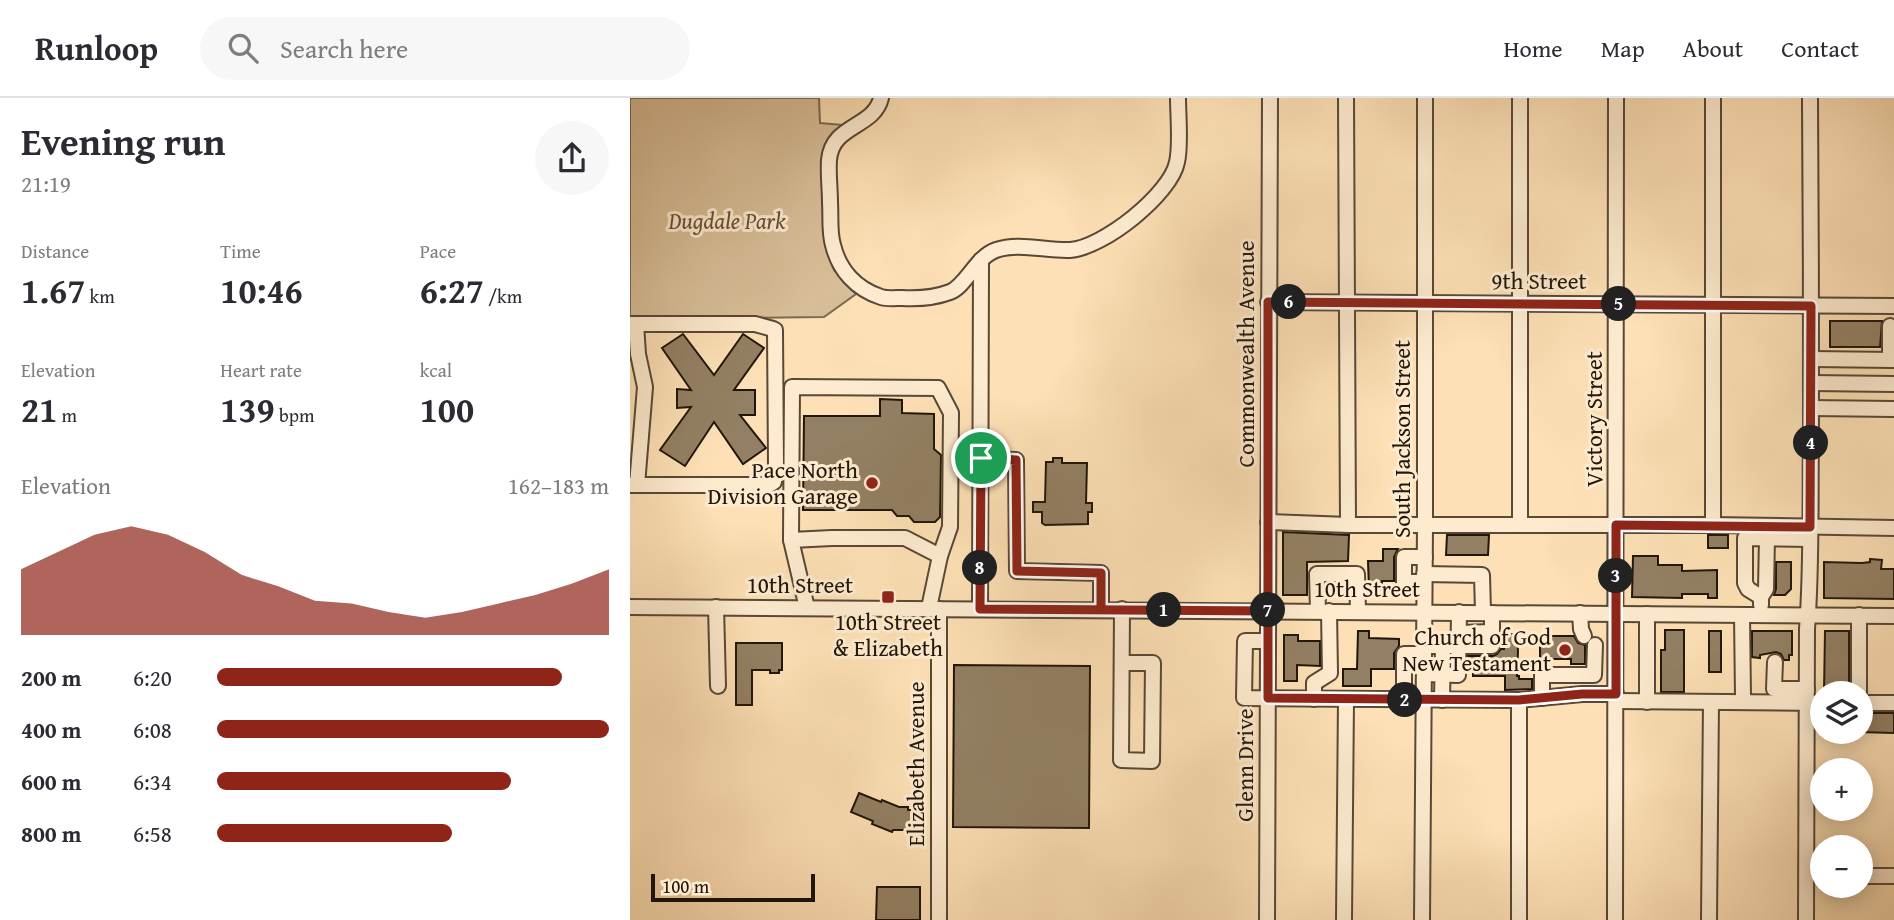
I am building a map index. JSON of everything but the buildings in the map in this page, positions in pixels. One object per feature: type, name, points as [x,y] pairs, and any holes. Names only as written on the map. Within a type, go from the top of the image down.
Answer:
[{"type":"street","points":[[881,98],[873,115],[844,131],[834,143],[829,158],[832,243],[839,263],[848,277],[864,288],[883,298],[926,299],[953,292],[981,260],[994,250],[1012,247],[1072,250],[1092,244],[1119,230],[1158,195],[1172,176],[1177,162],[1178,98]]},
{"type":"street","name":"Commonwealth Avenue","points":[[1268,611],[1270,98]]},
{"type":"street","points":[[1346,98],[1348,524]]},
{"type":"street","name":"South Jackson Street","points":[[1422,920],[1425,98]]},
{"type":"street","points":[[1520,98],[1520,525]]},
{"type":"street","name":"Victory Street","points":[[1615,920],[1616,98]]},
{"type":"street","points":[[1713,98],[1713,525]]},
{"type":"street","points":[[1810,98],[1811,408],[1808,615],[1811,681]]},
{"type":"street","points":[[980,609],[981,260]]},
{"type":"street","name":"9th Street","points":[[1268,302],[1894,306]]},
{"type":"street","points":[[633,324],[755,324],[775,330],[774,482],[769,485],[634,485],[645,387],[633,324]]},
{"type":"street","points":[[1811,359],[1892,360],[1890,326]]},
{"type":"street","points":[[1811,383],[1894,384]]},
{"type":"street","name":"Elizabeth Avenue","points":[[791,540],[792,387],[938,388],[950,413],[950,527],[940,556],[934,608],[939,920]]},
{"type":"street","points":[[1811,408],[1894,409]]},
{"type":"street","points":[[981,458],[1016,460],[1017,571],[1101,573],[1101,610]]},
{"type":"street","points":[[1268,522],[1713,525],[1810,533]]},
{"type":"street","points":[[1761,597],[1748,589],[1745,583],[1745,538],[1894,528]]},
{"type":"street","points":[[807,608],[791,540],[905,538],[940,556]]},
{"type":"street","points":[[1761,615],[1761,597],[1766,589],[1767,538]]},
{"type":"street","points":[[1404,700],[1404,654],[1443,646],[1459,639],[1492,646],[1482,575],[1424,578],[1404,582],[1404,557],[1424,557]]},
{"type":"street","points":[[1314,699],[1314,683],[1330,673],[1324,611],[1317,574],[1357,574],[1358,611]]},
{"type":"street","name":"10th Street","points":[[630,607],[1894,616]]},
{"type":"street","points":[[716,607],[718,686]]},
{"type":"street","points":[[1122,610],[1121,760],[1152,761],[1153,663],[1122,663]]},
{"type":"street","name":"Glenn Drive","points":[[1267,920],[1268,611]]},
{"type":"street","points":[[1424,674],[1458,675],[1459,612]]},
{"type":"street","points":[[1580,613],[1581,629],[1590,641],[1602,648],[1616,649]]},
{"type":"street","points":[[1647,614],[1647,702]]},
{"type":"street","points":[[1742,615],[1743,696]]},
{"type":"street","points":[[1859,615],[1859,681]]},
{"type":"street","points":[[1268,641],[1245,641],[1244,698],[1519,700],[1582,694],[1647,702],[1711,703],[1810,698]]},
{"type":"street","points":[[1542,698],[1542,676],[1594,675],[1590,641]]},
{"type":"street","points":[[1442,700],[1443,646]]},
{"type":"street","points":[[1774,662],[1774,689],[1810,698]]},
{"type":"street","points":[[1344,920],[1346,699]]},
{"type":"street","points":[[1518,920],[1519,700]]},
{"type":"street","points":[[1709,920],[1711,703]]},
{"type":"street","points":[[1873,703],[1894,703]]},
{"type":"street","points":[[1812,744],[1813,835]]},
{"type":"street","points":[[1873,876],[1894,876]]},
{"type":"street","points":[[1806,920],[1810,895]]},
{"type":"green space","name":"Dugdale Park","points":[[630,98],[819,98],[820,123],[844,125],[823,160],[827,251],[834,270],[856,294],[824,317],[630,319]]},
{"type":"place","name":"Pace North Division Garage","points":[[872,483]]},
{"type":"place","name":"10th Street & Elizabeth","points":[[888,597]]},
{"type":"place","name":"Church of God New Testament","points":[[1565,650]]},
{"type":"route","points":[[981,458],[980,609],[1268,611],[1268,302],[1811,306],[1810,527],[1616,525],[1616,694],[1519,700],[1268,698],[1268,611],[1101,610],[1101,573],[1017,571],[1016,460],[981,458]]}]
